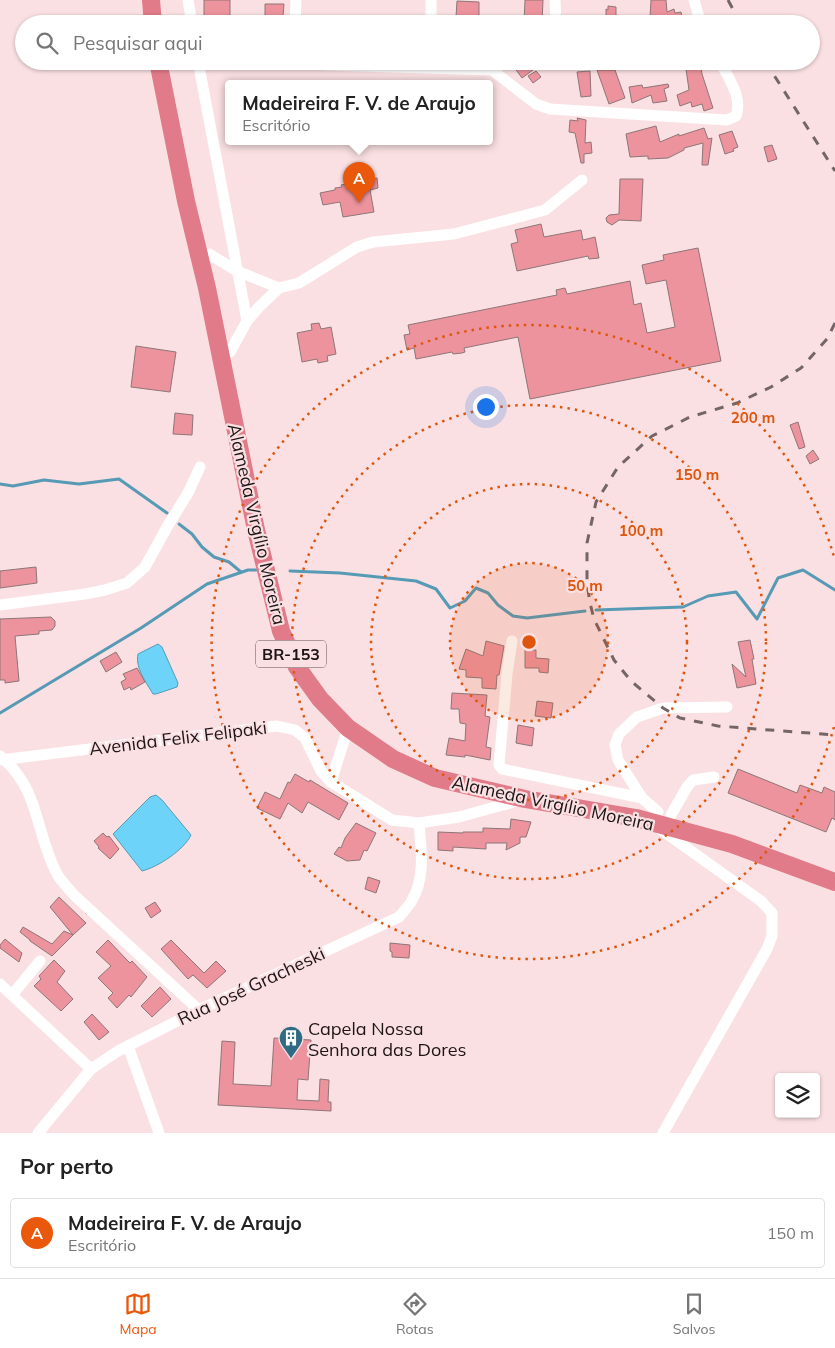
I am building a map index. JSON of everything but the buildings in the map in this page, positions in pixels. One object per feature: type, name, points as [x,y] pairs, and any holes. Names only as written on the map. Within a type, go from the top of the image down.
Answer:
[{"type":"highway","points":[[151,0],[152,15]]},
{"type":"highway","points":[[162,0],[163,15]]},
{"type":"highway","name":"Alameda Virgílio Moreira","points":[[160,70],[186,200],[207,288],[256,530],[281,631],[297,668],[320,698],[348,728],[393,759],[435,778],[525,799],[627,817],[660,816],[835,882]]},
{"type":"highway","name":"Alameda Virgílio Moreira","points":[[172,70],[267,527],[291,627],[307,662],[328,692],[358,722],[399,750],[439,768],[736,833],[835,870]]},
{"type":"street","points":[[188,0],[190,15]]},
{"type":"street","points":[[295,15],[296,0]]},
{"type":"street","points":[[431,0],[431,15]]},
{"type":"street","points":[[555,0],[556,15]]},
{"type":"street","points":[[694,0],[698,15]]},
{"type":"street","points":[[200,70],[247,321]]},
{"type":"street","points":[[492,70],[536,104],[550,109],[728,120],[736,116],[739,107],[738,97],[724,70]]},
{"type":"street","points":[[230,352],[247,321],[279,288],[299,282],[350,251],[373,242],[454,234],[545,210],[582,180]]},
{"type":"street","points":[[209,254],[237,271],[279,288]]},
{"type":"street","points":[[0,605],[85,594],[127,583],[145,567],[188,493],[200,467]]},
{"type":"street","points":[[512,641],[507,674],[500,766],[502,769],[642,798]]},
{"type":"street","points":[[663,1133],[767,949],[772,936],[772,913],[761,901],[660,816],[642,798],[618,760],[615,746],[619,734],[637,717],[663,708],[727,707]]},
{"type":"street","name":"Avenida Felix Felipaki","points":[[1,758],[277,726],[295,730],[305,738],[321,771],[331,782],[392,820],[418,823],[459,817],[525,799]]},
{"type":"street","points":[[331,782],[348,728]]},
{"type":"street","points":[[1,758],[20,776],[30,794],[57,875],[74,895],[199,1010]]},
{"type":"street","points":[[660,816],[693,780],[714,777]]},
{"type":"street","name":"Rua José Gracheski","points":[[38,1133],[91,1069],[128,1046],[199,1010],[398,917],[412,902],[420,880],[422,858],[418,823]]},
{"type":"street","points":[[12,995],[40,961]]},
{"type":"street","points":[[0,984],[91,1069]]},
{"type":"street","points":[[128,1046],[159,1133]]},
{"type":"water","points":[[158,644],[162,647],[178,683],[177,687],[153,694],[144,680],[137,659],[138,654]]},
{"type":"water","points":[[156,795],[191,835],[177,852],[155,866],[142,871],[113,834],[150,797]]},
{"type":"waterway","points":[[0,484],[13,486],[44,480],[79,484],[119,479],[167,513]]},
{"type":"waterway","points":[[179,524],[192,534],[202,547],[214,557],[229,562],[241,572]]},
{"type":"waterway","points":[[0,713],[141,628],[207,584],[248,570],[258,570]]},
{"type":"waterway","points":[[596,610],[683,607],[708,596],[736,592],[757,619],[778,578],[803,570],[835,590]]},
{"type":"waterway","points":[[290,571],[340,573],[416,581],[436,589],[450,608],[465,601],[476,588],[488,593],[498,605],[513,616],[527,618],[585,611]]},
{"type":"railway","points":[[728,0],[736,15]]},
{"type":"railway","points":[[771,70],[835,171]]},
{"type":"railway","points":[[835,323],[827,339],[801,368],[771,387],[737,403],[690,417],[652,436],[618,467],[596,502],[587,543],[587,583],[594,619],[614,660],[631,681],[663,708],[680,718],[718,726],[835,735]]},
{"type":"place","name":"Madeireira F. V. de Araujo","points":[[359,203]]},
{"type":"place","name":"Capela Nossa Senhora das Dores","points":[[291,1059]]}]
